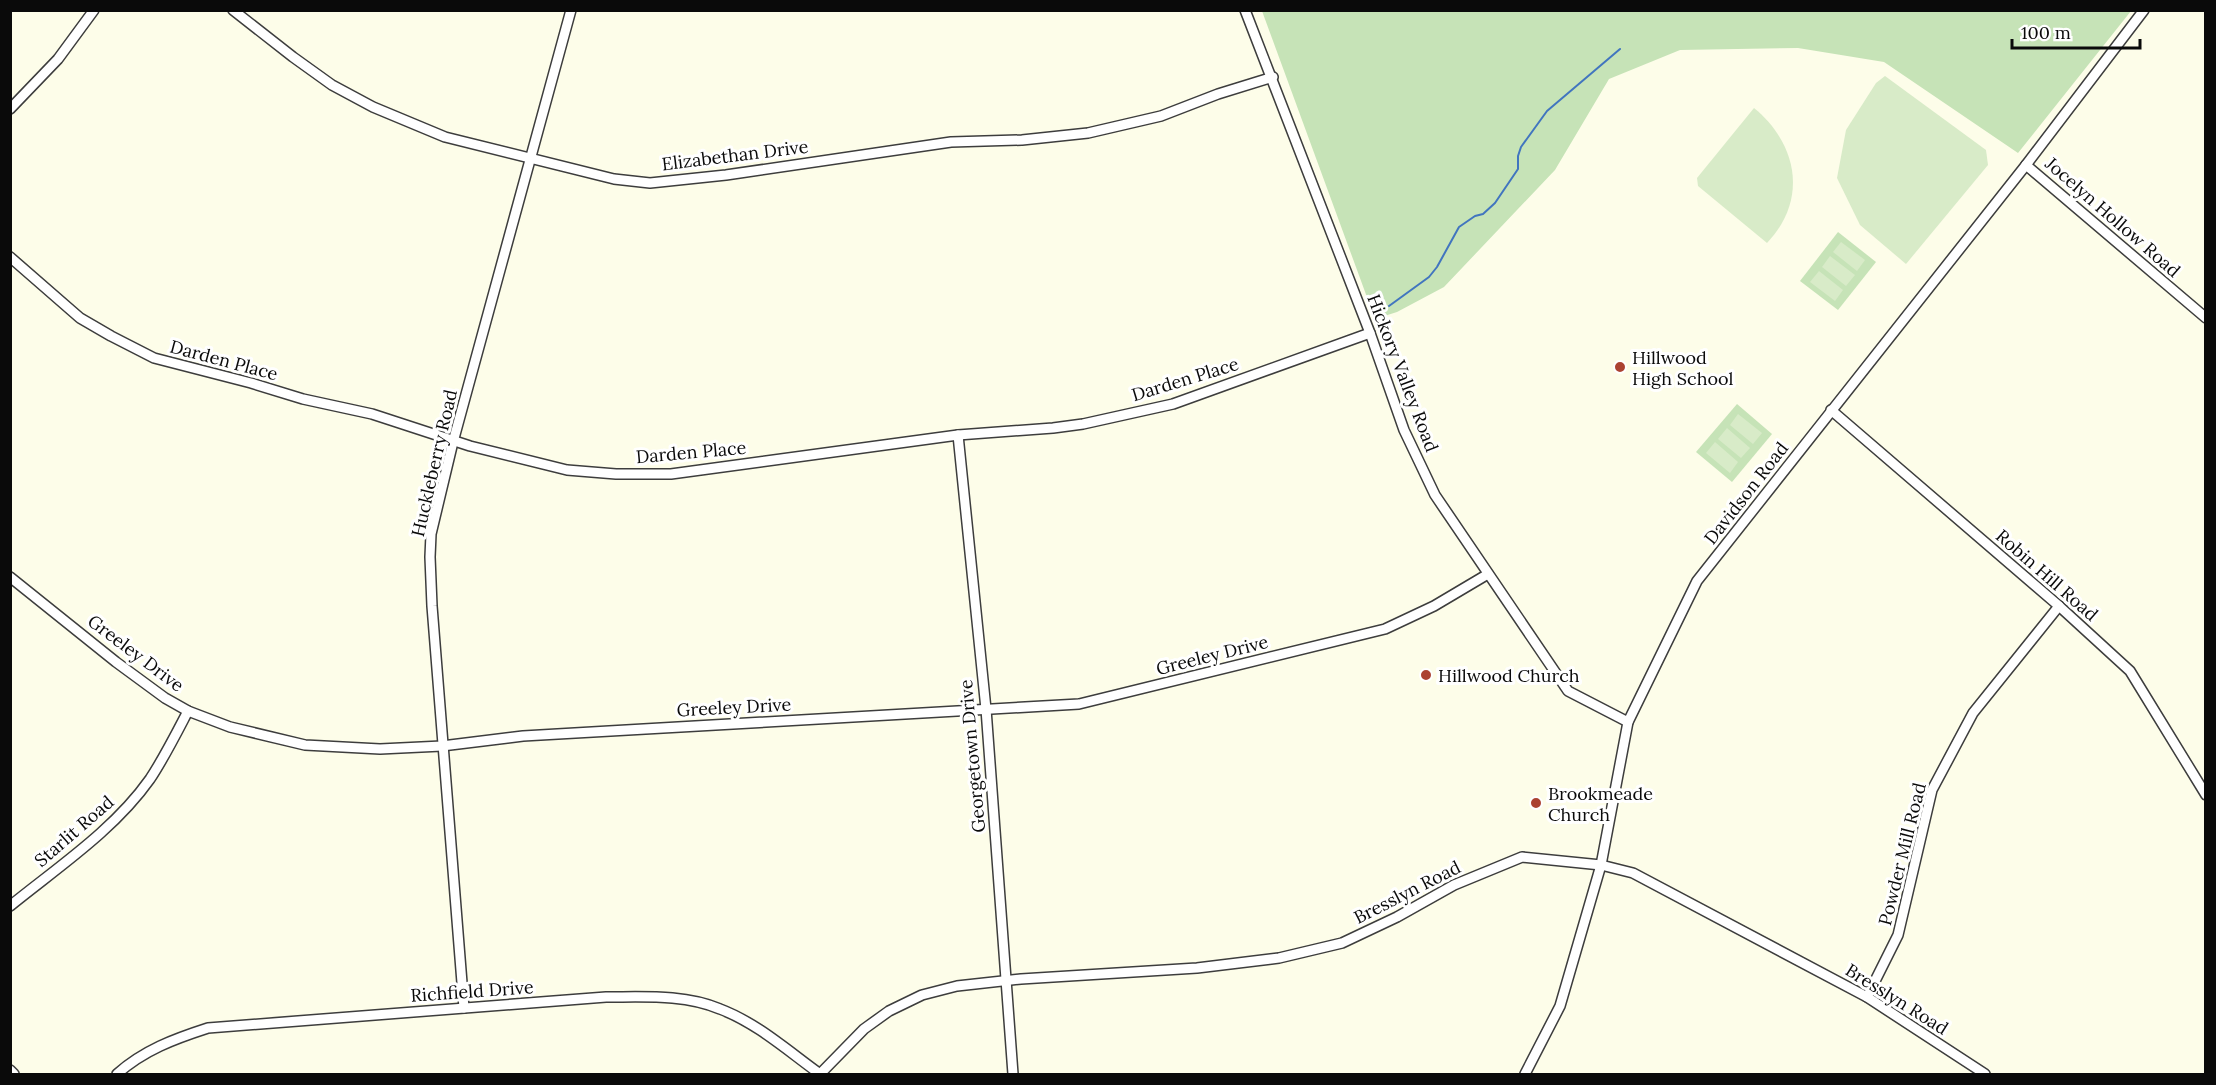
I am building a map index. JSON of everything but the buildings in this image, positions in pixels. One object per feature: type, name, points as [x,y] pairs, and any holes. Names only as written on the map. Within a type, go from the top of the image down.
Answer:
[{"type":"street","points":[[10,109],[58,59],[94,10]]},
{"type":"street","name":"Elizabethan Drive","points":[[233,10],[332,85],[373,107],[445,137],[623,181],[650,183],[726,176],[951,142],[1022,140],[1088,133],[1161,116],[1218,94],[1273,77]]},
{"type":"street","name":"Huckleberry Road","points":[[464,1008],[442,746],[430,557],[431,534],[453,442],[571,10]]},
{"type":"street","name":"Hickory Valley Road","points":[[1245,10],[1273,77],[1370,333],[1404,430],[1435,495],[1568,691],[1628,722]]},
{"type":"street","name":"Davidson Road","points":[[1525,1074],[1560,1006],[1601,865],[1628,722],[1698,581],[2026,165],[2144,10]]},
{"type":"street","name":"Jocelyn Hollow Road","points":[[2026,165],[2205,318]]},
{"type":"street","name":"Darden Place","points":[[10,257],[74,313],[111,336],[154,358],[303,399],[372,414],[453,442],[567,470],[616,474],[670,474],[957,435],[1058,427],[1173,404],[1370,333]]},
{"type":"street","name":"Robin Hill Road","points":[[1831,410],[2059,606],[2130,671],[2205,795]]},
{"type":"street","name":"Georgetown Drive","points":[[957,435],[986,709],[1013,1074]]},
{"type":"street","name":"Greeley Drive","points":[[10,577],[116,662],[165,698],[188,711],[230,727],[305,745],[380,749],[442,746],[527,736],[1079,704],[1385,629],[1434,606],[1488,574]]},
{"type":"street","name":"Powder Mill Road","points":[[1867,997],[1898,935],[1932,790],[1973,713],[2059,606]]},
{"type":"street","name":"Starlit Road","points":[[10,906],[106,828],[131,802],[150,779],[188,711]]},
{"type":"street","name":"Bresslyn Road","points":[[820,1074],[864,1029],[889,1011],[922,995],[951,987],[1007,981],[1197,968],[1279,958],[1342,943],[1397,917],[1454,885],[1522,857],[1601,865],[1633,873],[1867,997],[1985,1074]]},
{"type":"street","name":"Richfield Drive","points":[[117,1074],[146,1052],[172,1040],[208,1028],[606,997],[652,996],[719,1008],[746,1021],[820,1074]]},
{"type":"street","points":[[10,1070],[14,1074]]},
{"type":"green space","points":[[1262,11],[2131,11],[2018,153],[1884,62],[1798,48],[1680,50],[1609,79],[1555,170],[1444,287],[1397,312],[1375,319]]},
{"type":"green space","points":[[1885,76],[1986,150],[1988,165],[1906,264],[1860,225],[1837,178],[1846,130],[1876,83]]},
{"type":"green space","points":[[1754,108],[1769,122],[1780,138],[1788,155],[1792,173],[1793,191],[1788,209],[1780,226],[1767,243],[1698,186],[1697,178]]},
{"type":"green space","points":[[1838,232],[1876,262],[1838,310],[1800,281]]},
{"type":"green space","points":[[1841,242],[1865,260],[1857,271],[1833,252]]},
{"type":"green space","points":[[1830,256],[1855,275],[1846,286],[1822,267]]},
{"type":"green space","points":[[1819,271],[1843,290],[1835,301],[1810,282]]},
{"type":"green space","points":[[1737,404],[1772,434],[1732,482],[1696,452]]},
{"type":"green space","points":[[1738,414],[1762,433],[1753,444],[1730,425]]},
{"type":"green space","points":[[1727,428],[1750,448],[1741,458],[1718,439]]},
{"type":"green space","points":[[1715,442],[1738,462],[1730,473],[1706,453]]},
{"type":"waterway","points":[[1389,306],[1429,277],[1459,227],[1475,216],[1483,214],[1495,203],[1518,169],[1521,147],[1547,111],[1620,49]]},
{"type":"place","name":"Hillwood High School","points":[[1620,367]]},
{"type":"place","name":"Hillwood Church","points":[[1426,675]]},
{"type":"place","name":"Brookmeade Church","points":[[1536,803]]}]
